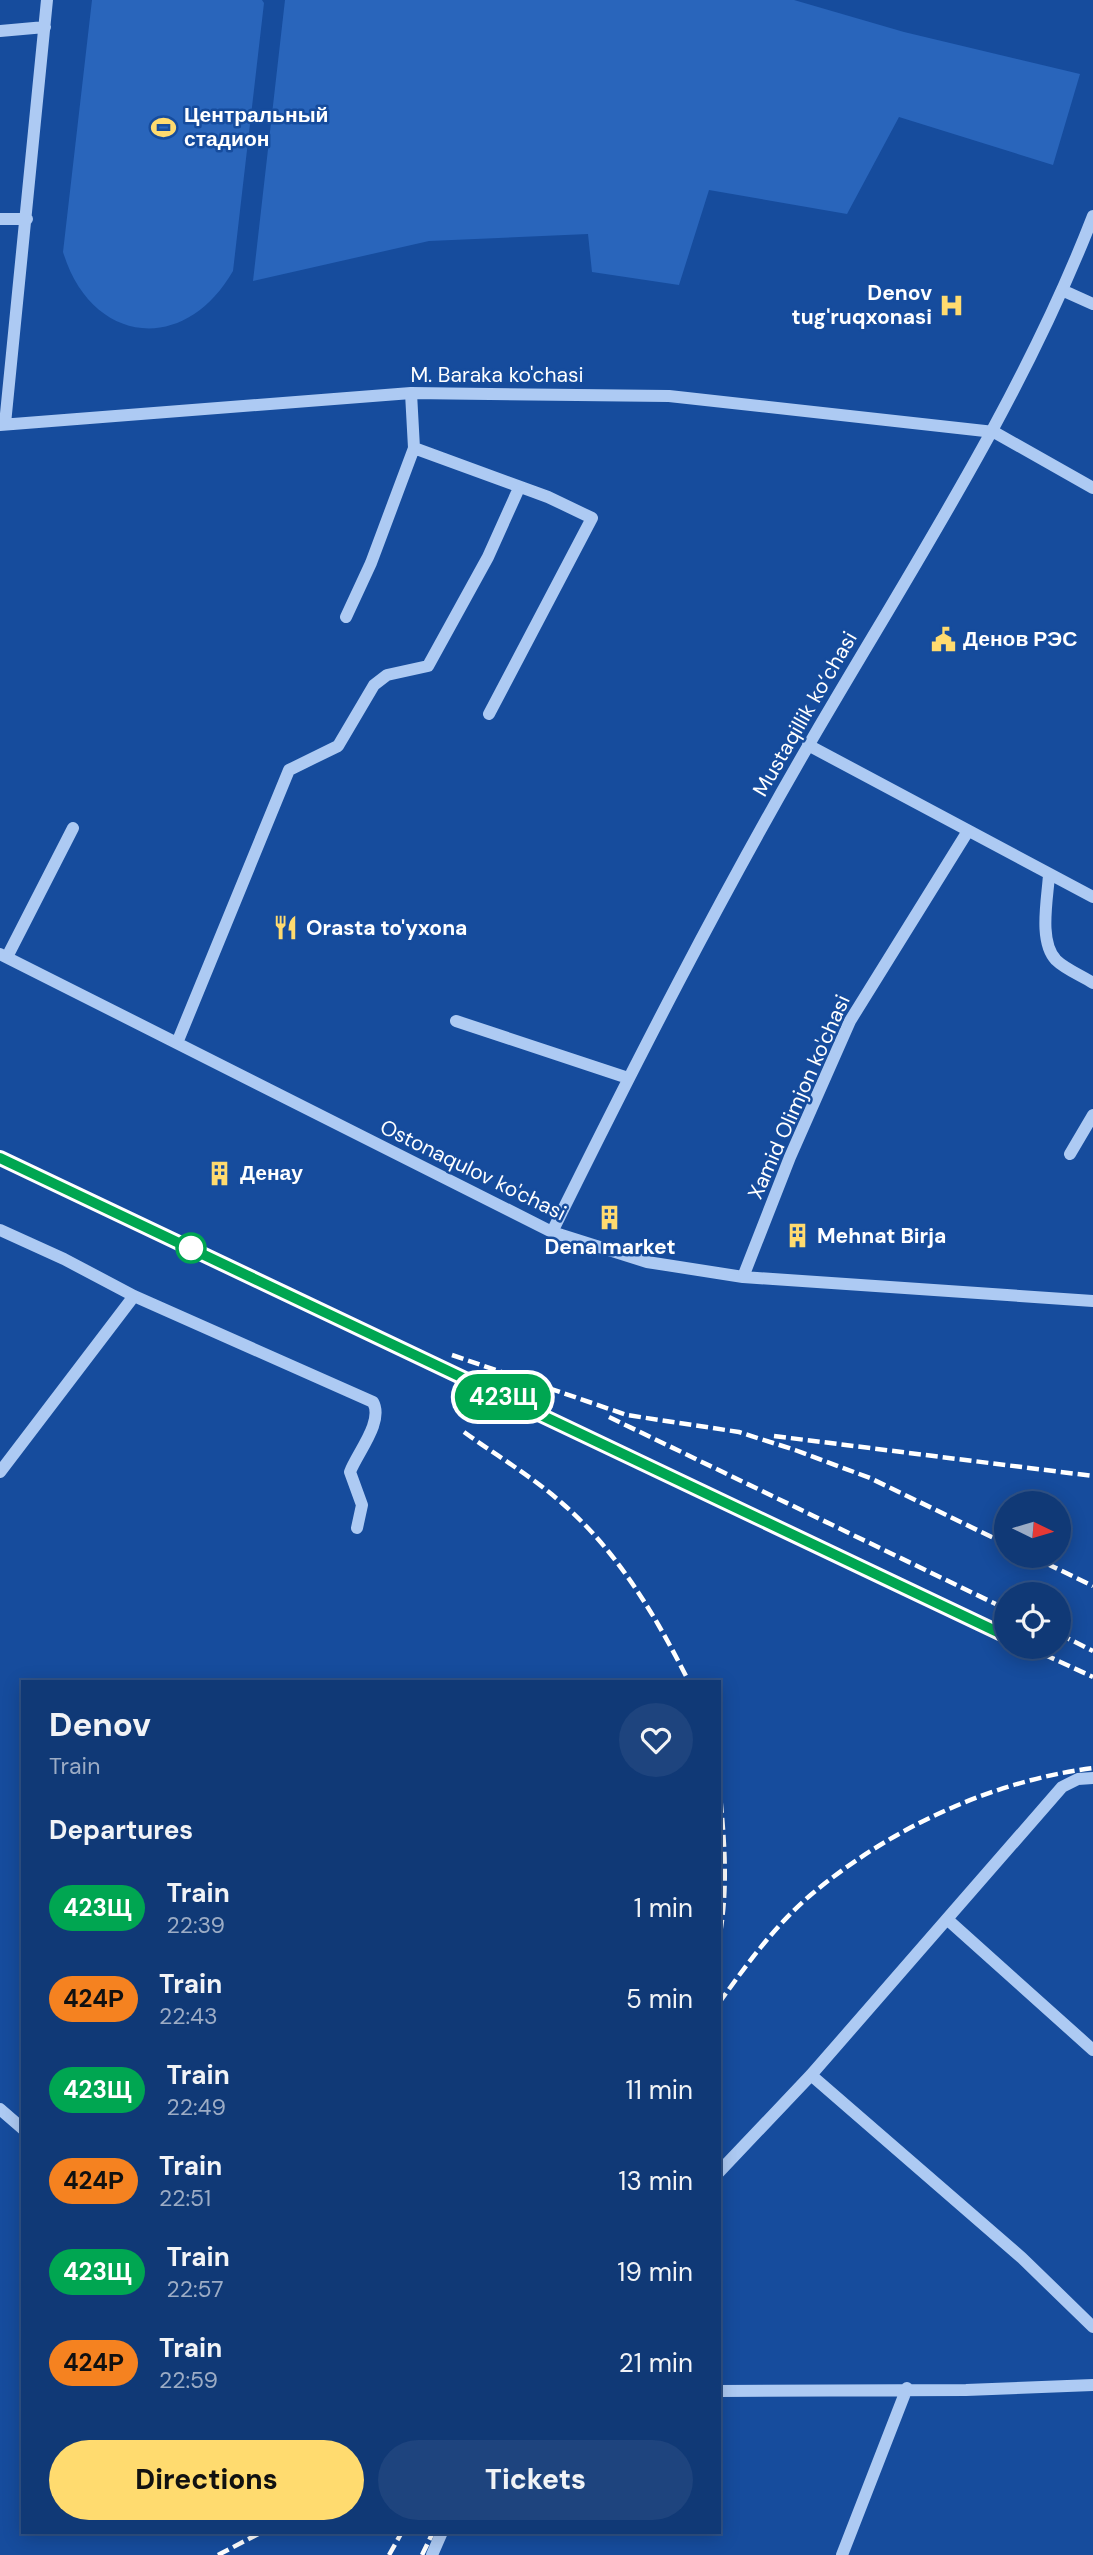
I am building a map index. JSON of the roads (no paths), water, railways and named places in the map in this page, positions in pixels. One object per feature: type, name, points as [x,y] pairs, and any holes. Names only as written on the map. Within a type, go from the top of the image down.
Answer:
[{"type":"street","points":[[3,424],[27,219],[47,0]]},
{"type":"street","points":[[0,31],[45,27]]},
{"type":"street","name":"Mustaqillik ko‘chasi","points":[[552,1232],[667,999],[808,745],[994,432],[1064,291],[1093,216]]},
{"type":"street","points":[[0,219],[27,219]]},
{"type":"street","points":[[1064,291],[1093,304]]},
{"type":"street","points":[[346,617],[371,563],[414,448],[411,393]]},
{"type":"street","name":"M. Baraka ko'chasi","points":[[3,424],[411,393],[669,396],[994,432]]},
{"type":"street","points":[[994,432],[1093,488]]},
{"type":"street","points":[[414,448],[588,514],[592,521],[489,715]]},
{"type":"street","points":[[177,1043],[289,770],[338,746],[374,685],[382,678],[428,666],[488,557],[519,488]]},
{"type":"street","points":[[808,745],[1093,897]]},
{"type":"street","points":[[3,956],[74,828]]},
{"type":"street","name":"Xamid Olimjon ko'chasi","points":[[743,1278],[790,1157],[850,1021],[968,831]]},
{"type":"street","points":[[1049,874],[1046,920],[1051,953],[1056,961],[1093,983]]},
{"type":"street","name":"Ostonaqulov ko'chasi","points":[[3,956],[552,1232],[647,1262],[743,1278],[1093,1301]]},
{"type":"street","points":[[456,1021],[628,1078]]},
{"type":"street","points":[[1070,1154],[1093,1115]]},
{"type":"street","points":[[0,1230],[64,1258],[134,1296],[373,1402],[375,1420],[350,1472],[362,1505],[357,1528]]},
{"type":"street","points":[[0,1472],[134,1296]]},
{"type":"street","points":[[721,2170],[811,2075],[1062,1787],[1079,1779],[1093,1778]]},
{"type":"street","points":[[948,1920],[1093,2050]]},
{"type":"street","points":[[811,2075],[1022,2258],[1093,2327]]},
{"type":"street","points":[[0,2109],[21,2127]]},
{"type":"street","points":[[721,2391],[907,2388],[965,2390],[1093,2385]]},
{"type":"street","points":[[842,2555],[907,2388]]},
{"type":"street","points":[[432,2555],[441,2534]]},
{"type":"railway","points":[[0,1158],[994,1630]]},
{"type":"railway","points":[[452,1355],[627,1415],[739,1432],[795,1450],[870,1478],[994,1538]]},
{"type":"railway","points":[[609,1417],[994,1603]]},
{"type":"railway","points":[[464,1432],[551,1494],[583,1523],[635,1587],[688,1680]]},
{"type":"railway","points":[[774,1436],[1093,1476]]},
{"type":"railway","points":[[1056,1568],[1093,1586]]},
{"type":"railway","points":[[1071,1640],[1093,1651]]},
{"type":"railway","points":[[1054,1659],[1093,1677]]},
{"type":"railway","points":[[721,2000],[763,1945],[799,1905],[875,1848],[909,1828],[981,1796],[1055,1774],[1093,1768]]},
{"type":"railway","points":[[721,1807],[725,1881],[721,1926]]},
{"type":"railway","points":[[218,2555],[258,2534]]},
{"type":"railway","points":[[389,2555],[401,2534]]},
{"type":"railway","points":[[422,2555],[432,2534]]},
{"type":"train","name":"423Щ","points":[[0,1158],[994,1630]]},
{"type":"place","name":"Центральный стадион","points":[[164,127]]},
{"type":"place","name":"Denov tug'ruqxonasi","points":[[952,305]]},
{"type":"place","name":"Денов РЭС","points":[[943,639]]},
{"type":"place","name":"Orasta to'yxona","points":[[286,928]]},
{"type":"place","name":"Денау","points":[[220,1173]]},
{"type":"place","name":"Dena market","points":[[610,1218]]},
{"type":"place","name":"Mehnat Birja","points":[[797,1236]]}]
